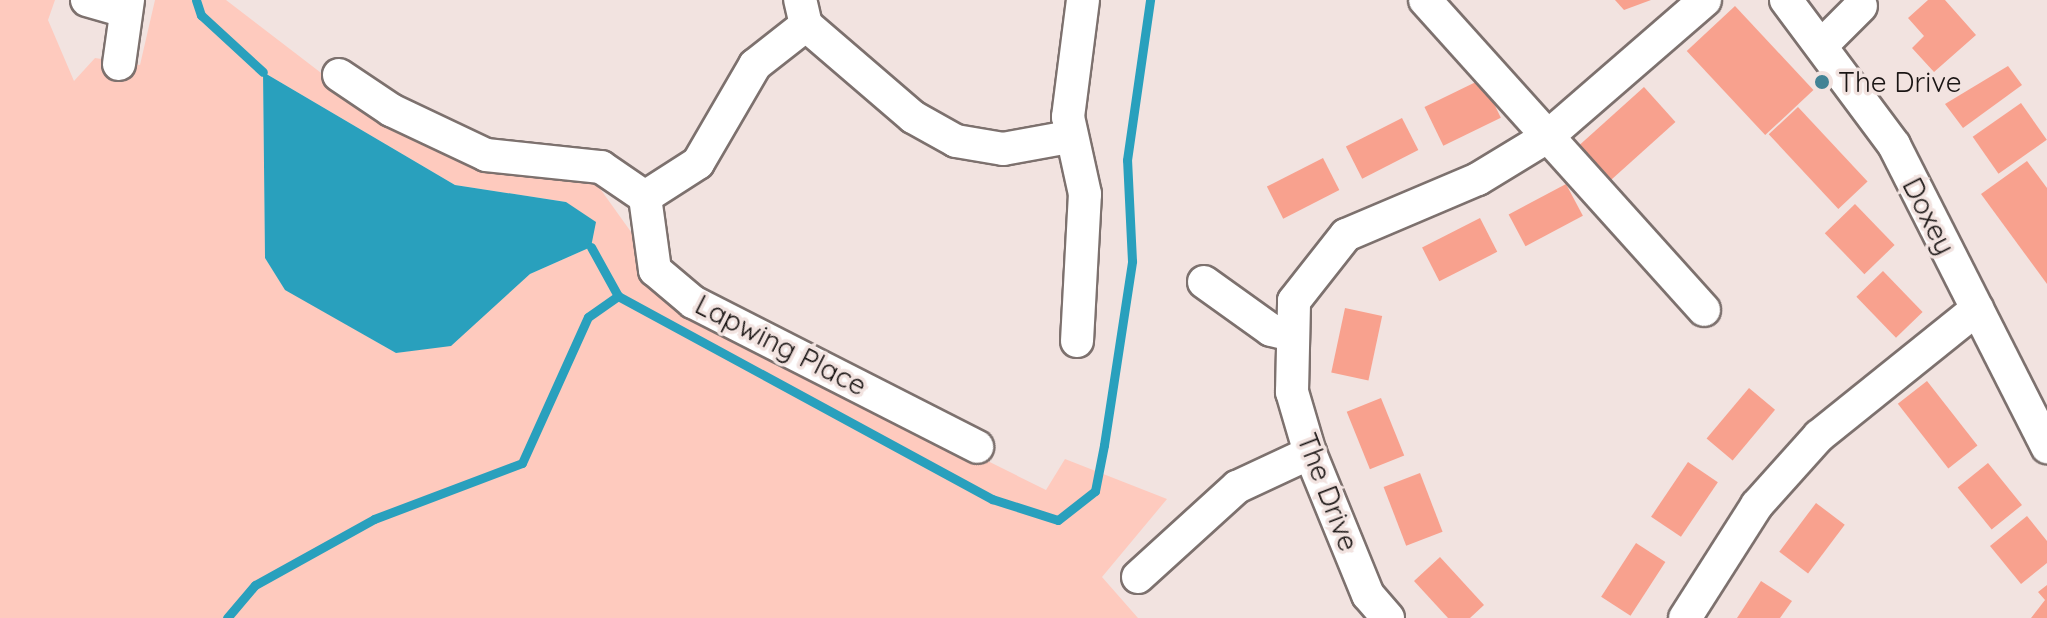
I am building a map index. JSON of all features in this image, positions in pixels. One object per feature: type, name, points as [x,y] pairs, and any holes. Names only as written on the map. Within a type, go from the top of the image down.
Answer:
[{"type":"street","points":[[87,0],[127,5],[119,64]]},
{"type":"street","points":[[1077,341],[1085,194],[1069,137],[1083,0]]},
{"type":"street","points":[[1425,0],[1704,310]]},
{"type":"street","name":"The Drive","points":[[1388,618],[1368,595],[1310,453],[1292,392],[1288,334],[1294,301],[1314,266],[1346,235],[1478,179],[1547,137],[1705,0]]},
{"type":"street","name":"Doxey","points":[[1786,0],[1894,145],[2047,447]]},
{"type":"street","points":[[1822,45],[1861,6]]},
{"type":"street","points":[[339,75],[391,110],[486,155],[601,167],[645,197],[698,163],[748,73],[803,12],[913,117],[956,141],[1003,149],[1069,137]]},
{"type":"street","name":"Lapwing Place","points":[[645,197],[655,270],[693,302],[977,447]]},
{"type":"street","points":[[1204,282],[1271,330],[1288,334]]},
{"type":"street","points":[[1685,618],[1757,505],[1819,436],[1977,309]]},
{"type":"street","points":[[1138,577],[1237,487],[1310,453]]},
{"type":"shaded area","points":[[0,0],[55,0],[48,20],[74,81],[95,58],[140,65],[155,0],[226,0],[346,92],[591,176],[689,313],[1046,490],[1065,459],[1167,499],[1102,577],[1138,618],[0,618]],"holes":[[[263,72],[455,185],[566,202],[591,247],[530,274],[451,345],[396,353],[285,289],[265,258]]]},
{"type":"water","points":[[263,72],[455,185],[566,202],[596,222],[591,247],[530,274],[451,346],[396,353],[285,290],[265,258]]},
{"type":"building","points":[[1615,0],[1651,0],[1624,10]]},
{"type":"building","points":[[1928,0],[1945,0],[1976,35],[1934,72],[1912,48],[1924,36],[1908,18]]},
{"type":"building","points":[[1735,6],[1813,90],[1765,135],[1687,51]]},
{"type":"building","points":[[2008,66],[2022,85],[1963,128],[1945,104]]},
{"type":"building","points":[[1482,79],[1501,118],[1443,146],[1424,107]]},
{"type":"building","points":[[1644,87],[1675,122],[1607,183],[1576,149]]},
{"type":"building","points":[[2021,103],[2047,140],[1998,174],[1973,137]]},
{"type":"building","points":[[1798,107],[1868,182],[1838,209],[1769,134]]},
{"type":"building","points":[[1402,118],[1418,150],[1362,179],[1346,147]]},
{"type":"building","points":[[1323,158],[1339,190],[1283,219],[1267,187]]},
{"type":"building","points":[[2027,161],[2047,188],[2047,284],[1981,194]]},
{"type":"building","points":[[1566,184],[1583,216],[1526,246],[1509,215]]},
{"type":"building","points":[[1855,204],[1895,245],[1864,274],[1825,233]]},
{"type":"building","points":[[1480,218],[1497,252],[1439,281],[1422,248]]},
{"type":"building","points":[[1883,271],[1923,312],[1896,338],[1856,297]]},
{"type":"building","points":[[1345,308],[1382,316],[1368,380],[1331,373]]},
{"type":"building","points":[[1927,381],[1977,446],[1948,468],[1898,404]]},
{"type":"building","points":[[1749,388],[1775,410],[1733,460],[1707,439]]},
{"type":"building","points":[[1381,398],[1404,455],[1370,469],[1347,412]]},
{"type":"building","points":[[1688,462],[1718,482],[1681,537],[1651,517]]},
{"type":"building","points":[[1988,463],[2022,505],[1992,530],[1958,488]]},
{"type":"building","points":[[1420,473],[1443,532],[1406,546],[1384,487]]},
{"type":"building","points":[[1816,503],[1845,525],[1808,573],[1779,552]]},
{"type":"building","points":[[2027,516],[2047,541],[2047,563],[2021,584],[1990,546]]},
{"type":"building","points":[[1636,543],[1665,562],[1630,616],[1601,597]]},
{"type":"building","points":[[1440,557],[1484,605],[1470,618],[1448,618],[1414,581]]},
{"type":"building","points":[[1761,581],[1792,601],[1780,618],[1737,618]]},
{"type":"building","points":[[2047,585],[2047,618],[2031,618],[2045,600],[2038,592]]},
{"type":"waterway","points":[[196,0],[201,15],[263,72]]},
{"type":"waterway","points":[[591,247],[618,296],[992,499],[1058,520],[1095,491],[1104,445],[1132,261],[1127,160],[1150,0]]},
{"type":"waterway","points":[[227,618],[255,585],[374,519],[522,463],[588,317],[618,296]]},
{"type":"place","name":"The Drive","points":[[1822,82]]}]
